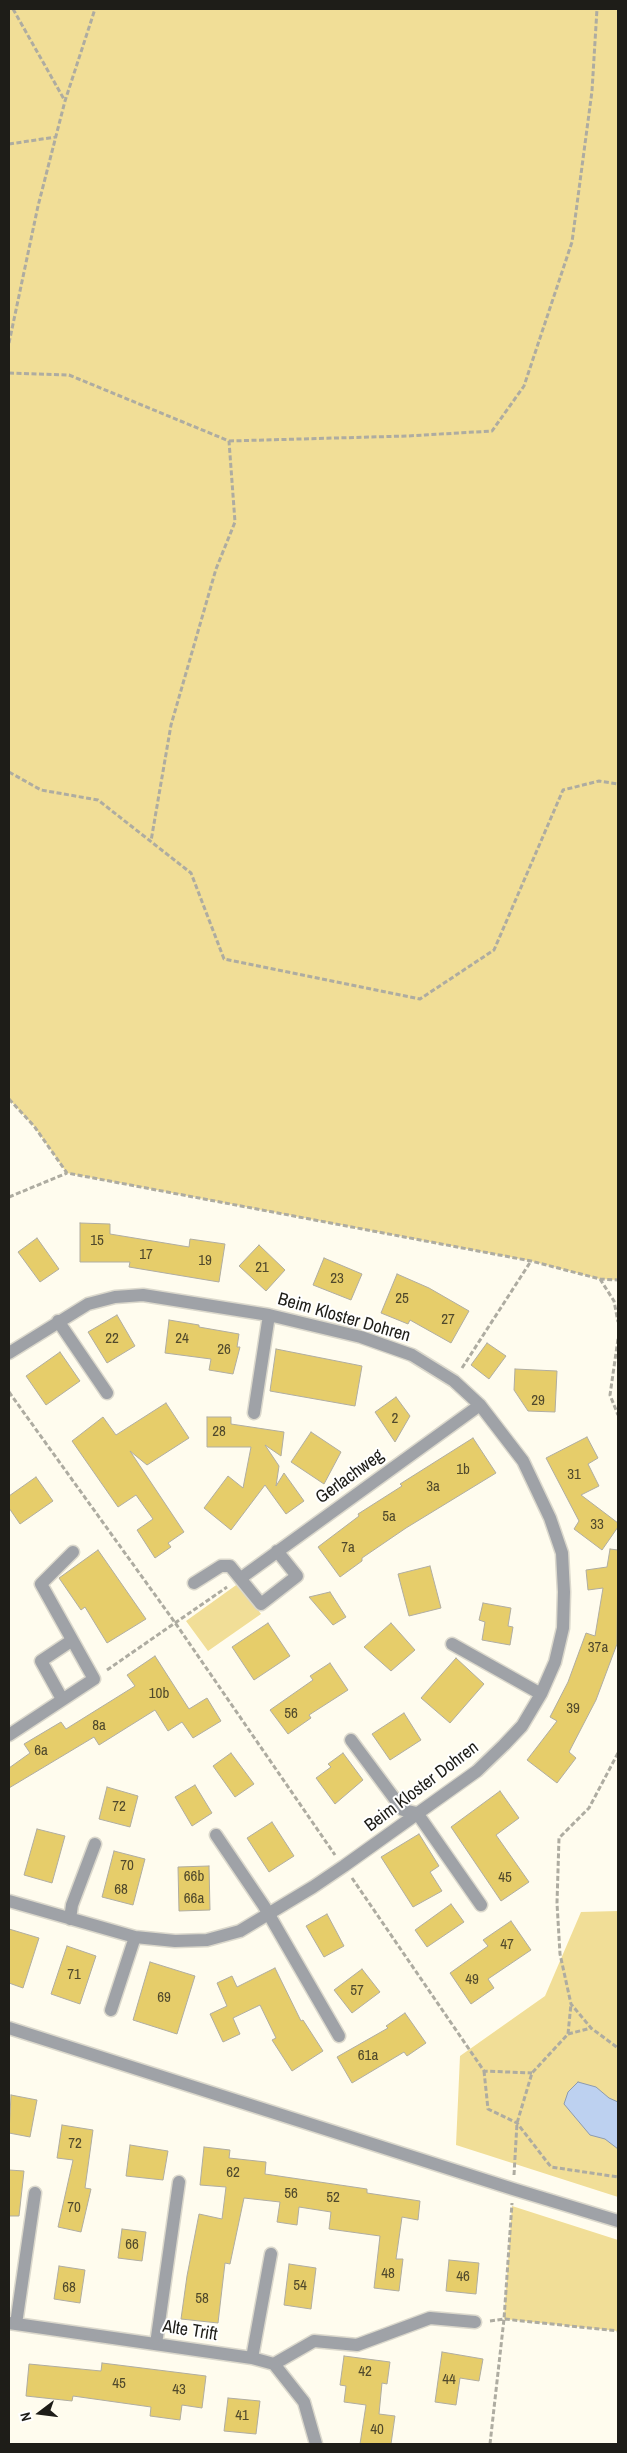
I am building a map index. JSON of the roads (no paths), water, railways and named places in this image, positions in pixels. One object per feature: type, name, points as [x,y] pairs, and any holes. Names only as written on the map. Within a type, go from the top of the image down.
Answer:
[{"type":"street","name":"Beim Kloster Dohren","points":[[9,1353],[88,1304],[115,1297],[142,1295],[269,1315],[361,1337],[412,1355],[454,1381],[480,1405],[523,1461],[550,1518],[562,1553],[563,1628],[555,1662],[540,1694],[522,1726],[504,1746],[477,1771],[344,1866],[240,1931],[206,1940],[175,1941],[135,1937],[9,1901]]},
{"type":"street","points":[[254,1413],[269,1315]]},
{"type":"street","points":[[58,1321],[107,1393]]},
{"type":"street","name":"Gerlachweg","points":[[241,1578],[480,1405]]},
{"type":"street","points":[[194,1583],[221,1566],[230,1566],[261,1604],[297,1576],[277,1551]]},
{"type":"street","points":[[9,1735],[94,1679],[71,1642],[40,1584],[73,1552]]},
{"type":"street","points":[[62,1699],[41,1661],[71,1642]]},
{"type":"street","points":[[452,1644],[540,1694]]},
{"type":"street","points":[[351,1740],[403,1810],[417,1813],[480,1905]]},
{"type":"street","points":[[216,1835],[269,1914],[339,2036]]},
{"type":"street","points":[[70,1919],[72,1905],[95,1844]]},
{"type":"street","points":[[111,2010],[135,1937]]},
{"type":"street","points":[[9,2028],[513,2190],[618,2221]]},
{"type":"street","points":[[156,2344],[179,2182]]},
{"type":"street","points":[[12,2323],[35,2193]]},
{"type":"street","points":[[252,2358],[271,2254]]},
{"type":"street","points":[[316,2444],[304,2402],[274,2364],[314,2341],[357,2344],[430,2318],[475,2322]]},
{"type":"street","name":"Alte Trift","points":[[12,2323],[252,2358],[274,2364]]},
{"type":"water","points":[[578,2082],[596,2087],[609,2098],[618,2102],[618,2149],[605,2139],[590,2135],[564,2104],[568,2092]]}]
